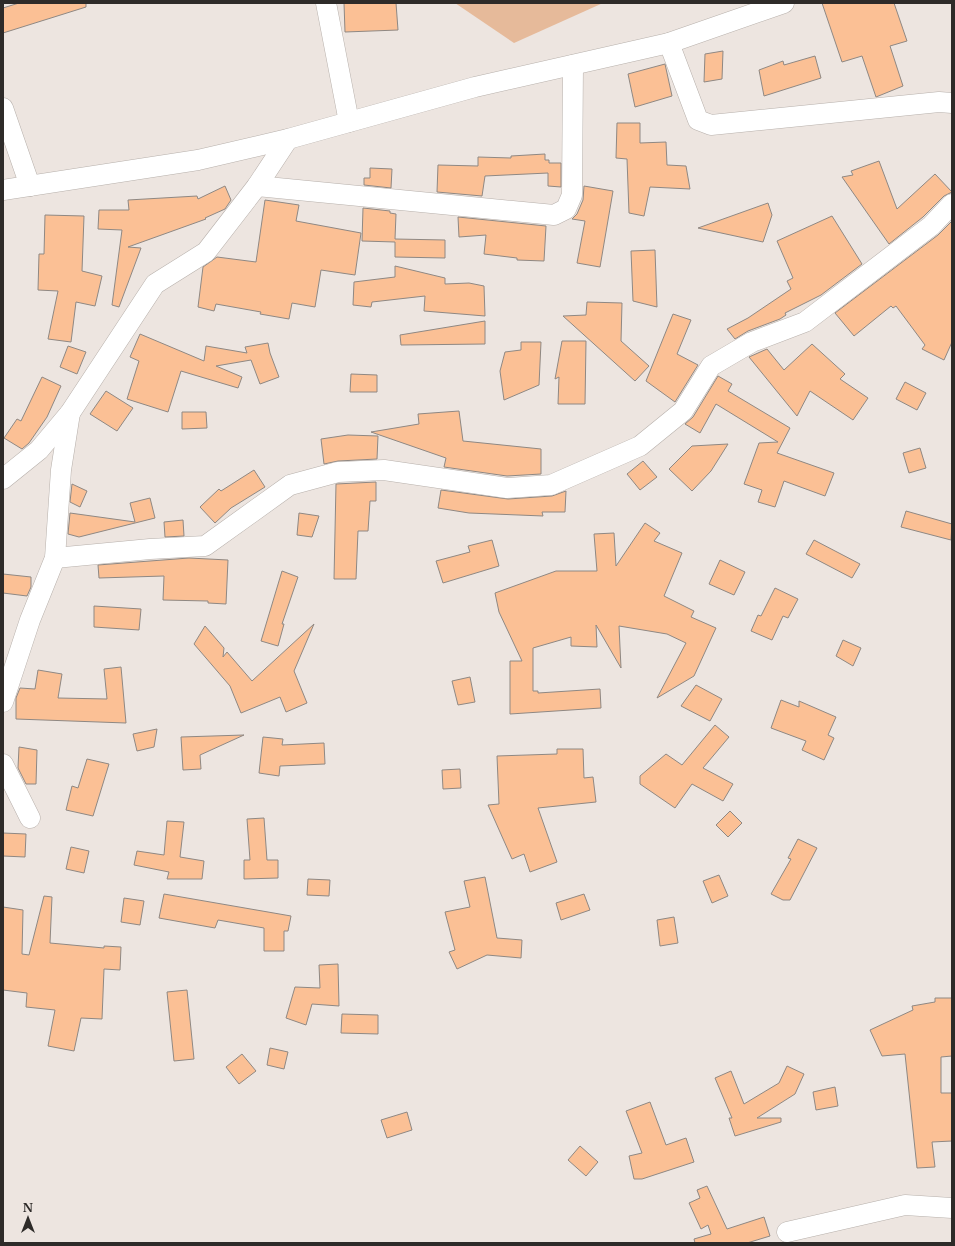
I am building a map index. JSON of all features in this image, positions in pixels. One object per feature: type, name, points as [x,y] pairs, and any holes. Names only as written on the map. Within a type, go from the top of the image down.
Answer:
[{"type":"street","points":[[326,3],[350,122]]},
{"type":"street","points":[[3,190],[198,160],[288,139],[475,87],[669,43],[784,3]]},
{"type":"street","points":[[669,43],[698,120],[711,125],[939,102],[952,103]]},
{"type":"street","points":[[257,186],[554,215],[566,209],[572,194],[572,65]]},
{"type":"street","points":[[3,108],[30,186]]},
{"type":"street","points":[[3,479],[39,450],[70,413],[155,284],[206,252],[257,186],[288,139]]},
{"type":"street","points":[[55,558],[150,549],[205,546],[290,485],[338,472],[384,470],[507,488],[551,485],[640,446],[683,411],[711,366],[752,342],[805,322],[931,226],[952,204]]},
{"type":"street","points":[[3,702],[30,620],[55,558],[61,470],[70,413]]},
{"type":"street","points":[[3,764],[30,818]]},
{"type":"street","points":[[787,1232],[905,1205],[952,1208]]},
{"type":"shaded area","points":[[455,3],[603,3],[514,43]]},
{"type":"building","points":[[19,3],[86,3],[86,7],[3,33],[3,8]]},
{"type":"building","points":[[344,3],[396,3],[398,30],[345,32]]},
{"type":"building","points":[[822,3],[894,3],[907,41],[890,46],[903,86],[876,97],[862,56],[842,62]]},
{"type":"building","points":[[723,51],[722,79],[704,82],[705,54]]},
{"type":"building","points":[[815,56],[821,78],[764,96],[759,70],[783,61],[784,65]]},
{"type":"building","points":[[665,64],[672,96],[635,107],[628,74]]},
{"type":"building","points":[[617,123],[640,123],[640,143],[666,142],[667,165],[686,166],[690,189],[650,187],[644,216],[629,213],[627,159],[616,158]]},
{"type":"building","points":[[545,154],[545,160],[549,160],[549,163],[561,163],[561,187],[548,186],[548,173],[485,176],[482,196],[437,192],[438,165],[478,166],[478,157],[511,158],[511,156]]},
{"type":"building","points":[[879,161],[897,209],[935,174],[952,192],[944,196],[923,217],[889,244],[842,177],[853,175],[851,171]]},
{"type":"building","points":[[370,168],[392,169],[391,188],[364,185],[364,178],[370,178]]},
{"type":"building","points":[[225,186],[231,200],[225,209],[205,218],[206,219],[128,247],[141,248],[119,307],[112,305],[122,230],[98,229],[99,210],[129,210],[128,200],[197,196],[198,199]]},
{"type":"building","points":[[584,186],[613,191],[600,267],[577,263],[585,221],[572,219],[577,214],[583,200]]},
{"type":"building","points":[[265,200],[299,205],[296,221],[361,233],[355,275],[321,270],[315,307],[292,303],[289,319],[260,314],[261,312],[216,304],[214,311],[198,307],[203,267],[217,257],[256,262]]},
{"type":"building","points":[[768,203],[772,215],[763,242],[698,228]]},
{"type":"building","points":[[363,208],[390,211],[390,213],[396,214],[395,239],[445,240],[445,258],[395,257],[395,242],[362,241]]},
{"type":"building","points":[[45,215],[84,216],[82,271],[102,276],[95,306],[76,302],[71,342],[48,339],[58,291],[38,290],[39,254],[44,254]]},
{"type":"building","points":[[832,216],[862,264],[821,295],[785,313],[786,315],[780,319],[748,331],[735,339],[727,329],[748,318],[791,289],[787,281],[793,278],[777,241]]},
{"type":"building","points":[[458,217],[546,226],[544,261],[517,260],[517,258],[484,254],[486,235],[459,237]]},
{"type":"building","points":[[952,221],[952,342],[944,360],[922,349],[925,345],[896,306],[893,308],[891,306],[854,336],[835,313],[938,235]]},
{"type":"building","points":[[655,250],[657,307],[633,301],[631,251]]},
{"type":"building","points":[[395,266],[445,278],[445,284],[469,283],[484,286],[485,316],[424,311],[425,296],[372,302],[371,307],[353,305],[354,282],[395,277]]},
{"type":"building","points":[[587,302],[622,303],[621,341],[649,366],[635,381],[563,316],[586,315]]},
{"type":"building","points":[[673,314],[691,320],[677,354],[698,365],[675,402],[646,381]]},
{"type":"building","points":[[485,321],[485,344],[401,345],[400,335]]},
{"type":"building","points":[[140,334],[204,361],[206,346],[247,353],[245,347],[268,343],[279,377],[260,384],[251,360],[216,366],[242,377],[238,388],[181,371],[168,412],[127,399],[139,361],[130,357]]},
{"type":"building","points":[[562,341],[586,341],[585,404],[558,404],[559,377],[555,379]]},
{"type":"building","points":[[521,342],[541,342],[539,385],[504,400],[500,371],[505,352],[521,350]]},
{"type":"building","points":[[812,344],[845,374],[840,379],[868,398],[853,420],[810,391],[797,416],[749,357],[767,349],[784,370]]},
{"type":"building","points":[[68,346],[86,352],[77,374],[60,367]]},
{"type":"building","points":[[351,374],[377,375],[377,392],[350,392]]},
{"type":"building","points":[[718,376],[732,384],[728,391],[790,428],[777,453],[834,473],[825,496],[784,481],[775,507],[758,502],[762,490],[744,484],[759,443],[778,442],[716,404],[700,433],[685,424],[693,417]]},
{"type":"building","points":[[42,377],[61,386],[47,417],[29,443],[22,449],[4,438],[17,419],[21,421]]},
{"type":"building","points":[[905,382],[926,393],[917,410],[896,399]]},
{"type":"building","points":[[106,391],[133,408],[117,431],[90,414]]},
{"type":"building","points":[[459,411],[463,441],[541,449],[541,474],[507,476],[444,467],[446,458],[371,432],[419,424],[418,414]]},
{"type":"building","points":[[182,412],[206,412],[207,428],[182,429]]},
{"type":"building","points":[[348,435],[378,436],[377,459],[338,461],[324,464],[321,439]]},
{"type":"building","points":[[728,444],[711,471],[692,491],[669,469],[692,446]]},
{"type":"building","points":[[920,448],[926,468],[909,473],[903,453]]},
{"type":"building","points":[[643,461],[657,477],[640,490],[627,474]]},
{"type":"building","points":[[254,470],[265,487],[231,508],[215,523],[200,507],[219,489],[221,491]]},
{"type":"building","points":[[376,482],[376,501],[370,501],[368,531],[358,531],[356,579],[334,579],[336,484]]},
{"type":"building","points":[[72,484],[87,491],[80,507],[70,502]]},
{"type":"building","points":[[441,490],[508,499],[552,496],[566,491],[565,512],[542,512],[543,516],[469,513],[438,508]]},
{"type":"building","points":[[150,498],[155,518],[79,537],[68,534],[70,513],[135,522],[130,503]]},
{"type":"building","points":[[906,511],[952,524],[951,540],[901,527]]},
{"type":"building","points":[[299,513],[319,516],[312,537],[297,535]]},
{"type":"building","points":[[183,520],[184,536],[165,537],[164,522]]},
{"type":"building","points":[[645,523],[660,533],[654,541],[682,553],[664,596],[694,611],[691,617],[716,628],[694,676],[657,698],[686,643],[667,634],[619,626],[621,668],[596,625],[597,647],[571,646],[571,637],[533,648],[533,691],[538,691],[538,693],[600,689],[601,708],[510,714],[510,661],[522,661],[499,612],[495,593],[556,571],[597,571],[594,534],[614,533],[616,566]]},
{"type":"building","points":[[492,540],[499,566],[443,583],[436,561],[470,552],[468,546]]},
{"type":"building","points":[[814,540],[860,564],[852,578],[806,554]]},
{"type":"building","points":[[189,558],[228,560],[226,604],[208,603],[208,601],[163,600],[164,576],[99,578],[98,565]]},
{"type":"building","points":[[720,560],[745,572],[734,595],[709,584]]},
{"type":"building","points":[[282,571],[298,577],[282,624],[284,624],[278,646],[261,641]]},
{"type":"building","points":[[3,574],[31,577],[31,587],[27,596],[3,593]]},
{"type":"building","points":[[775,588],[798,599],[788,618],[783,616],[772,640],[751,631],[758,615],[761,616]]},
{"type":"building","points":[[94,606],[141,609],[139,630],[94,627]]},
{"type":"building","points":[[314,624],[294,671],[307,703],[286,712],[280,697],[241,713],[230,686],[194,644],[205,626],[224,648],[223,657],[227,652],[252,681]]},
{"type":"building","points":[[843,640],[861,648],[853,666],[836,656]]},
{"type":"building","points":[[121,667],[126,723],[16,719],[16,698],[20,688],[35,689],[38,670],[62,674],[58,698],[107,699],[104,669]]},
{"type":"building","points":[[470,677],[475,702],[458,705],[452,681]]},
{"type":"building","points":[[696,685],[722,699],[710,721],[681,706]]},
{"type":"building","points":[[781,700],[799,707],[799,701],[836,717],[828,735],[834,738],[824,760],[802,750],[806,741],[771,728]]},
{"type":"building","points":[[715,725],[729,737],[703,768],[733,784],[723,801],[692,784],[675,808],[640,784],[640,776],[666,754],[682,765]]},
{"type":"building","points":[[157,729],[154,747],[137,751],[133,734]]},
{"type":"building","points":[[244,735],[200,755],[201,769],[183,770],[181,737]]},
{"type":"building","points":[[263,737],[283,739],[282,745],[324,743],[325,764],[280,766],[279,776],[259,773]]},
{"type":"building","points":[[19,747],[37,750],[36,784],[26,784],[18,768]]},
{"type":"building","points":[[557,749],[583,749],[584,778],[593,777],[596,802],[538,808],[557,862],[530,872],[524,854],[512,859],[488,805],[499,804],[497,756],[557,754]]},
{"type":"building","points":[[87,759],[109,764],[93,816],[66,810],[72,786],[78,788]]},
{"type":"building","points":[[460,769],[461,788],[443,789],[442,770]]},
{"type":"building","points":[[730,811],[742,823],[728,837],[716,825]]},
{"type":"building","points":[[264,818],[267,860],[278,860],[278,878],[244,879],[244,860],[250,860],[247,819]]},
{"type":"building","points":[[167,821],[184,822],[180,857],[204,861],[202,879],[167,879],[169,872],[134,865],[137,851],[164,855]]},
{"type":"building","points":[[3,833],[26,834],[25,857],[3,856]]},
{"type":"building","points":[[798,839],[817,848],[790,900],[783,900],[771,894],[791,859],[788,858]]},
{"type":"building","points":[[71,847],[89,851],[84,873],[66,869]]},
{"type":"building","points":[[719,875],[728,896],[712,903],[703,881]]},
{"type":"building","points":[[485,877],[497,938],[522,940],[521,958],[487,955],[457,969],[449,952],[455,950],[445,912],[470,907],[464,881]]},
{"type":"building","points":[[308,879],[330,880],[329,896],[307,895]]},
{"type":"building","points":[[164,894],[291,916],[288,931],[284,931],[284,951],[264,951],[264,928],[218,920],[215,928],[159,918]]},
{"type":"building","points":[[584,894],[590,910],[561,920],[556,903]]},
{"type":"building","points":[[44,896],[52,897],[50,943],[104,948],[104,946],[121,947],[120,970],[104,969],[102,1019],[81,1018],[74,1051],[48,1046],[55,1010],[26,1007],[27,993],[3,990],[3,907],[23,910],[22,954],[29,955]]},
{"type":"building","points":[[124,898],[144,901],[140,925],[121,922]]},
{"type":"building","points":[[674,917],[678,943],[660,946],[657,920]]},
{"type":"building","points":[[338,964],[339,1006],[312,1004],[306,1025],[286,1018],[295,987],[320,988],[319,965]]},
{"type":"building","points":[[187,990],[194,1059],[174,1061],[167,992]]},
{"type":"building","points":[[935,998],[952,998],[952,1056],[941,1057],[941,1093],[952,1093],[952,1141],[932,1142],[935,1167],[917,1168],[905,1054],[882,1056],[870,1030],[913,1010],[912,1006],[935,1002]]},
{"type":"building","points":[[342,1014],[378,1015],[378,1034],[341,1033]]},
{"type":"building","points":[[270,1048],[288,1052],[284,1069],[267,1065]]},
{"type":"building","points":[[242,1054],[256,1071],[239,1084],[226,1067]]},
{"type":"building","points":[[787,1066],[804,1074],[795,1094],[757,1118],[781,1118],[781,1122],[735,1136],[729,1118],[732,1118],[715,1078],[731,1071],[744,1104],[779,1083]]},
{"type":"building","points":[[835,1087],[838,1106],[816,1110],[813,1092]]},
{"type":"building","points":[[650,1102],[666,1145],[686,1138],[694,1162],[642,1179],[634,1179],[629,1156],[642,1153],[626,1111]]},
{"type":"building","points":[[407,1112],[412,1130],[387,1138],[381,1120]]},
{"type":"building","points":[[580,1146],[598,1162],[586,1176],[568,1160]]},
{"type":"building","points":[[707,1186],[727,1229],[764,1217],[770,1236],[747,1243],[695,1243],[694,1239],[711,1234],[708,1225],[701,1229],[689,1203],[700,1198],[697,1190]]}]
